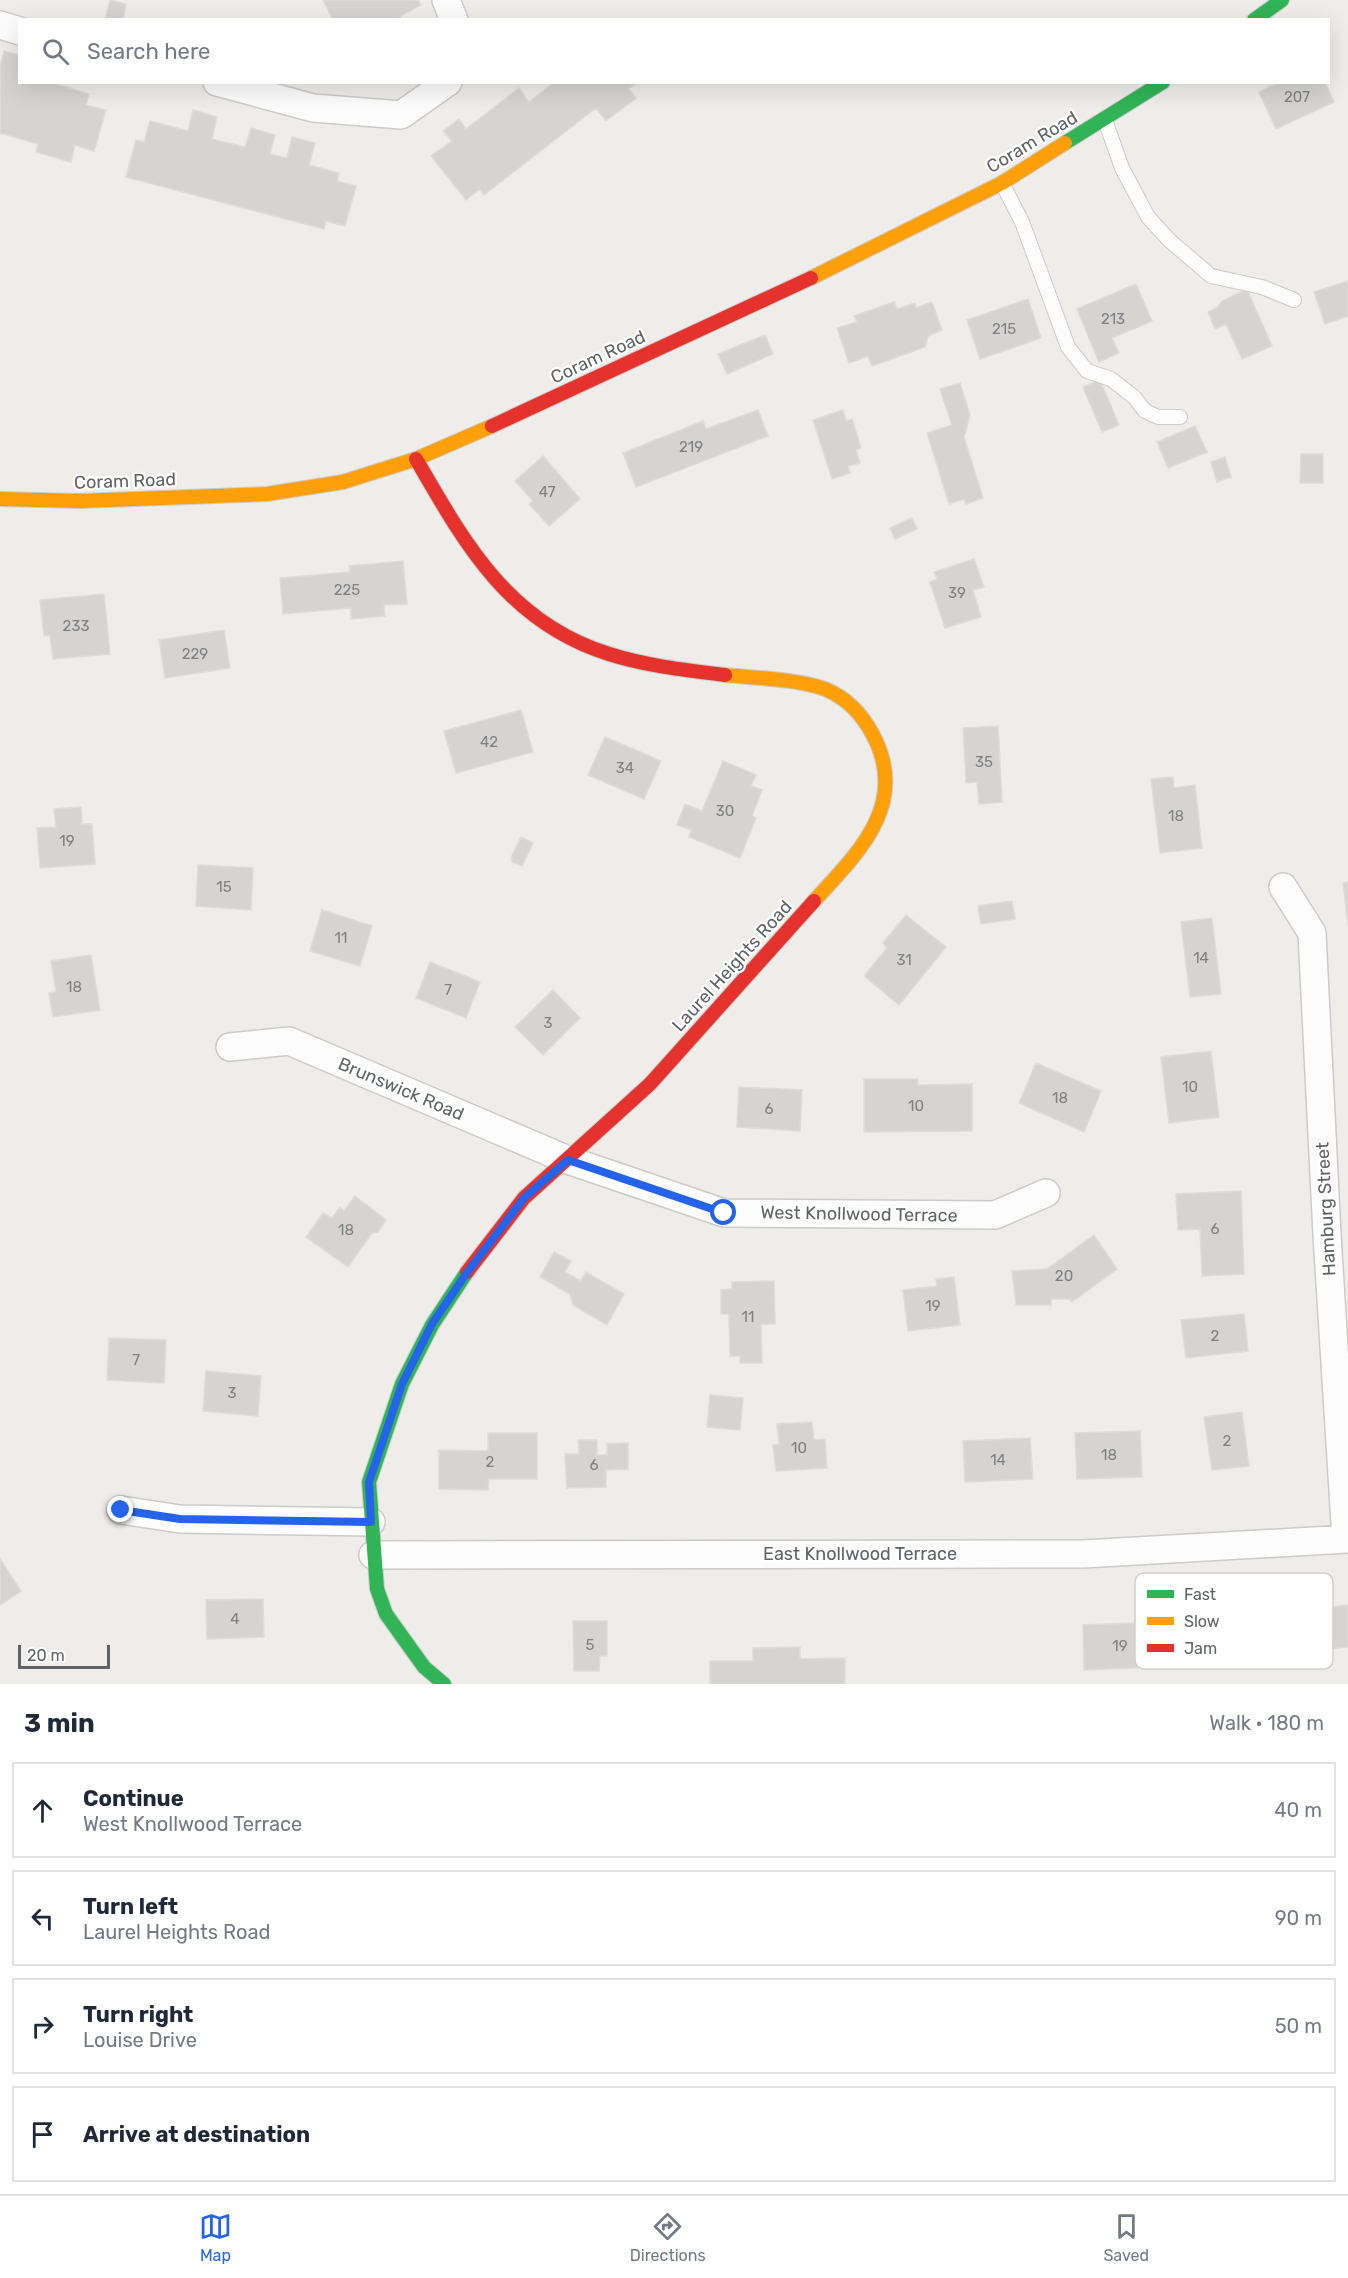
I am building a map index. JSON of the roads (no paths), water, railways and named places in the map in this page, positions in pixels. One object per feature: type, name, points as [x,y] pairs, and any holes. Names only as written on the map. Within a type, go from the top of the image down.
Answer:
[{"type":"street","points":[[446,0],[453,18]]},
{"type":"street","points":[[1257,18],[1282,0]]},
{"type":"street","points":[[0,25],[18,30]]},
{"type":"street","points":[[224,84],[313,108],[401,115],[445,84]]},
{"type":"street","name":"Coram Road","points":[[0,499],[80,501],[267,494],[343,482],[416,459],[539,405],[831,269],[1002,183],[1160,84]]},
{"type":"street","name":"Laurel Heights Road","points":[[416,459],[472,551],[497,585],[527,614],[563,635],[601,651],[652,664],[824,690],[838,696],[851,705],[864,720],[877,744],[885,772],[882,812],[861,849],[650,1084],[524,1198],[466,1274],[432,1324],[402,1384],[369,1482],[377,1589],[386,1614],[424,1667],[444,1684]]},
{"type":"street","name":"Hamburg Street","points":[[1283,887],[1312,933],[1327,1235],[1347,1539]]},
{"type":"street","name":"Brunswick Road","points":[[230,1047],[289,1041],[568,1160]]},
{"type":"street","name":"West Knollwood Terrace","points":[[568,1160],[724,1213],[995,1215],[1046,1192]]},
{"type":"street","points":[[121,1510],[180,1519],[371,1522]]},
{"type":"street","name":"East Knollwood Terrace","points":[[374,1555],[1083,1554],[1347,1539]]},
{"type":"lane","points":[[1105,120],[1122,168],[1148,217],[1169,240],[1211,276],[1262,287],[1294,300]]},
{"type":"lane","points":[[1002,183],[1022,222],[1068,347],[1086,371],[1111,379],[1134,397],[1145,411],[1158,417],[1180,417]]}]
